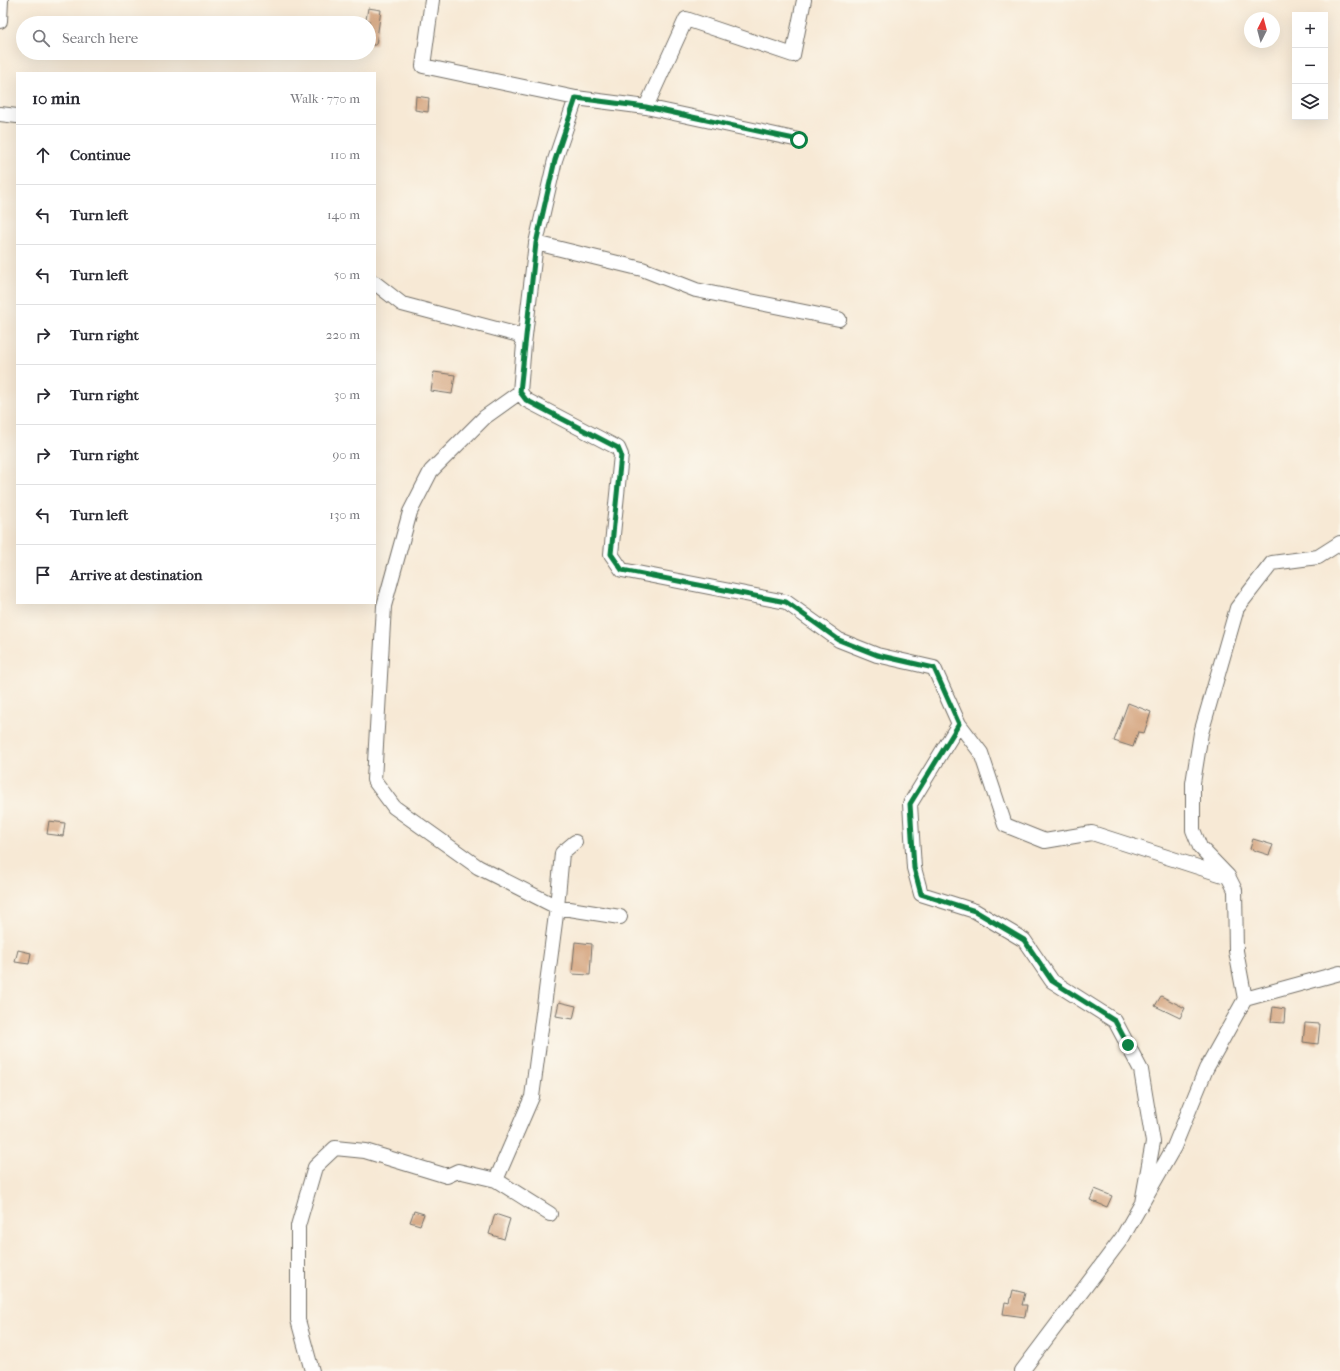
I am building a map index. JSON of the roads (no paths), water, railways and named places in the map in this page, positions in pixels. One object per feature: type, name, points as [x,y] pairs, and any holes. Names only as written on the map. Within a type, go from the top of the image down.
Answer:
[{"type":"street","points":[[0,21],[1,0]]},
{"type":"street","points":[[432,0],[423,66],[576,98],[646,107],[799,140]]},
{"type":"street","points":[[646,107],[686,19],[792,55],[804,0]]},
{"type":"street","points":[[576,98],[555,160],[536,243],[520,392],[526,400],[618,448],[621,455],[611,554],[622,570],[786,602],[839,640],[877,655],[934,668],[959,724],[981,753],[1005,825],[1045,841],[1092,833],[1228,876]]},
{"type":"street","points":[[0,114],[16,116]]},
{"type":"street","points":[[536,243],[642,270],[696,290],[839,319]]},
{"type":"street","points":[[376,284],[402,304],[519,335],[524,344]]},
{"type":"street","points":[[520,392],[485,417],[431,471],[410,512],[384,606],[374,780],[394,807],[478,867],[557,907],[620,917]]},
{"type":"street","points":[[1022,1371],[1122,1238],[1174,1147],[1206,1069],[1244,999],[1236,951],[1235,890],[1228,876],[1200,846],[1193,830],[1193,783],[1201,733],[1237,608],[1272,562],[1318,557],[1340,543]]},
{"type":"street","points":[[959,724],[910,804],[914,868],[921,894],[975,911],[1024,940],[1052,981],[1115,1021],[1141,1070],[1153,1142],[1142,1203]]},
{"type":"street","points":[[496,1180],[532,1097],[557,907],[562,853],[575,842]]},
{"type":"street","points":[[1244,999],[1340,973]]},
{"type":"street","points":[[312,1371],[298,1320],[298,1226],[315,1167],[335,1148],[365,1151],[447,1176],[458,1171],[496,1180],[550,1214]]}]
